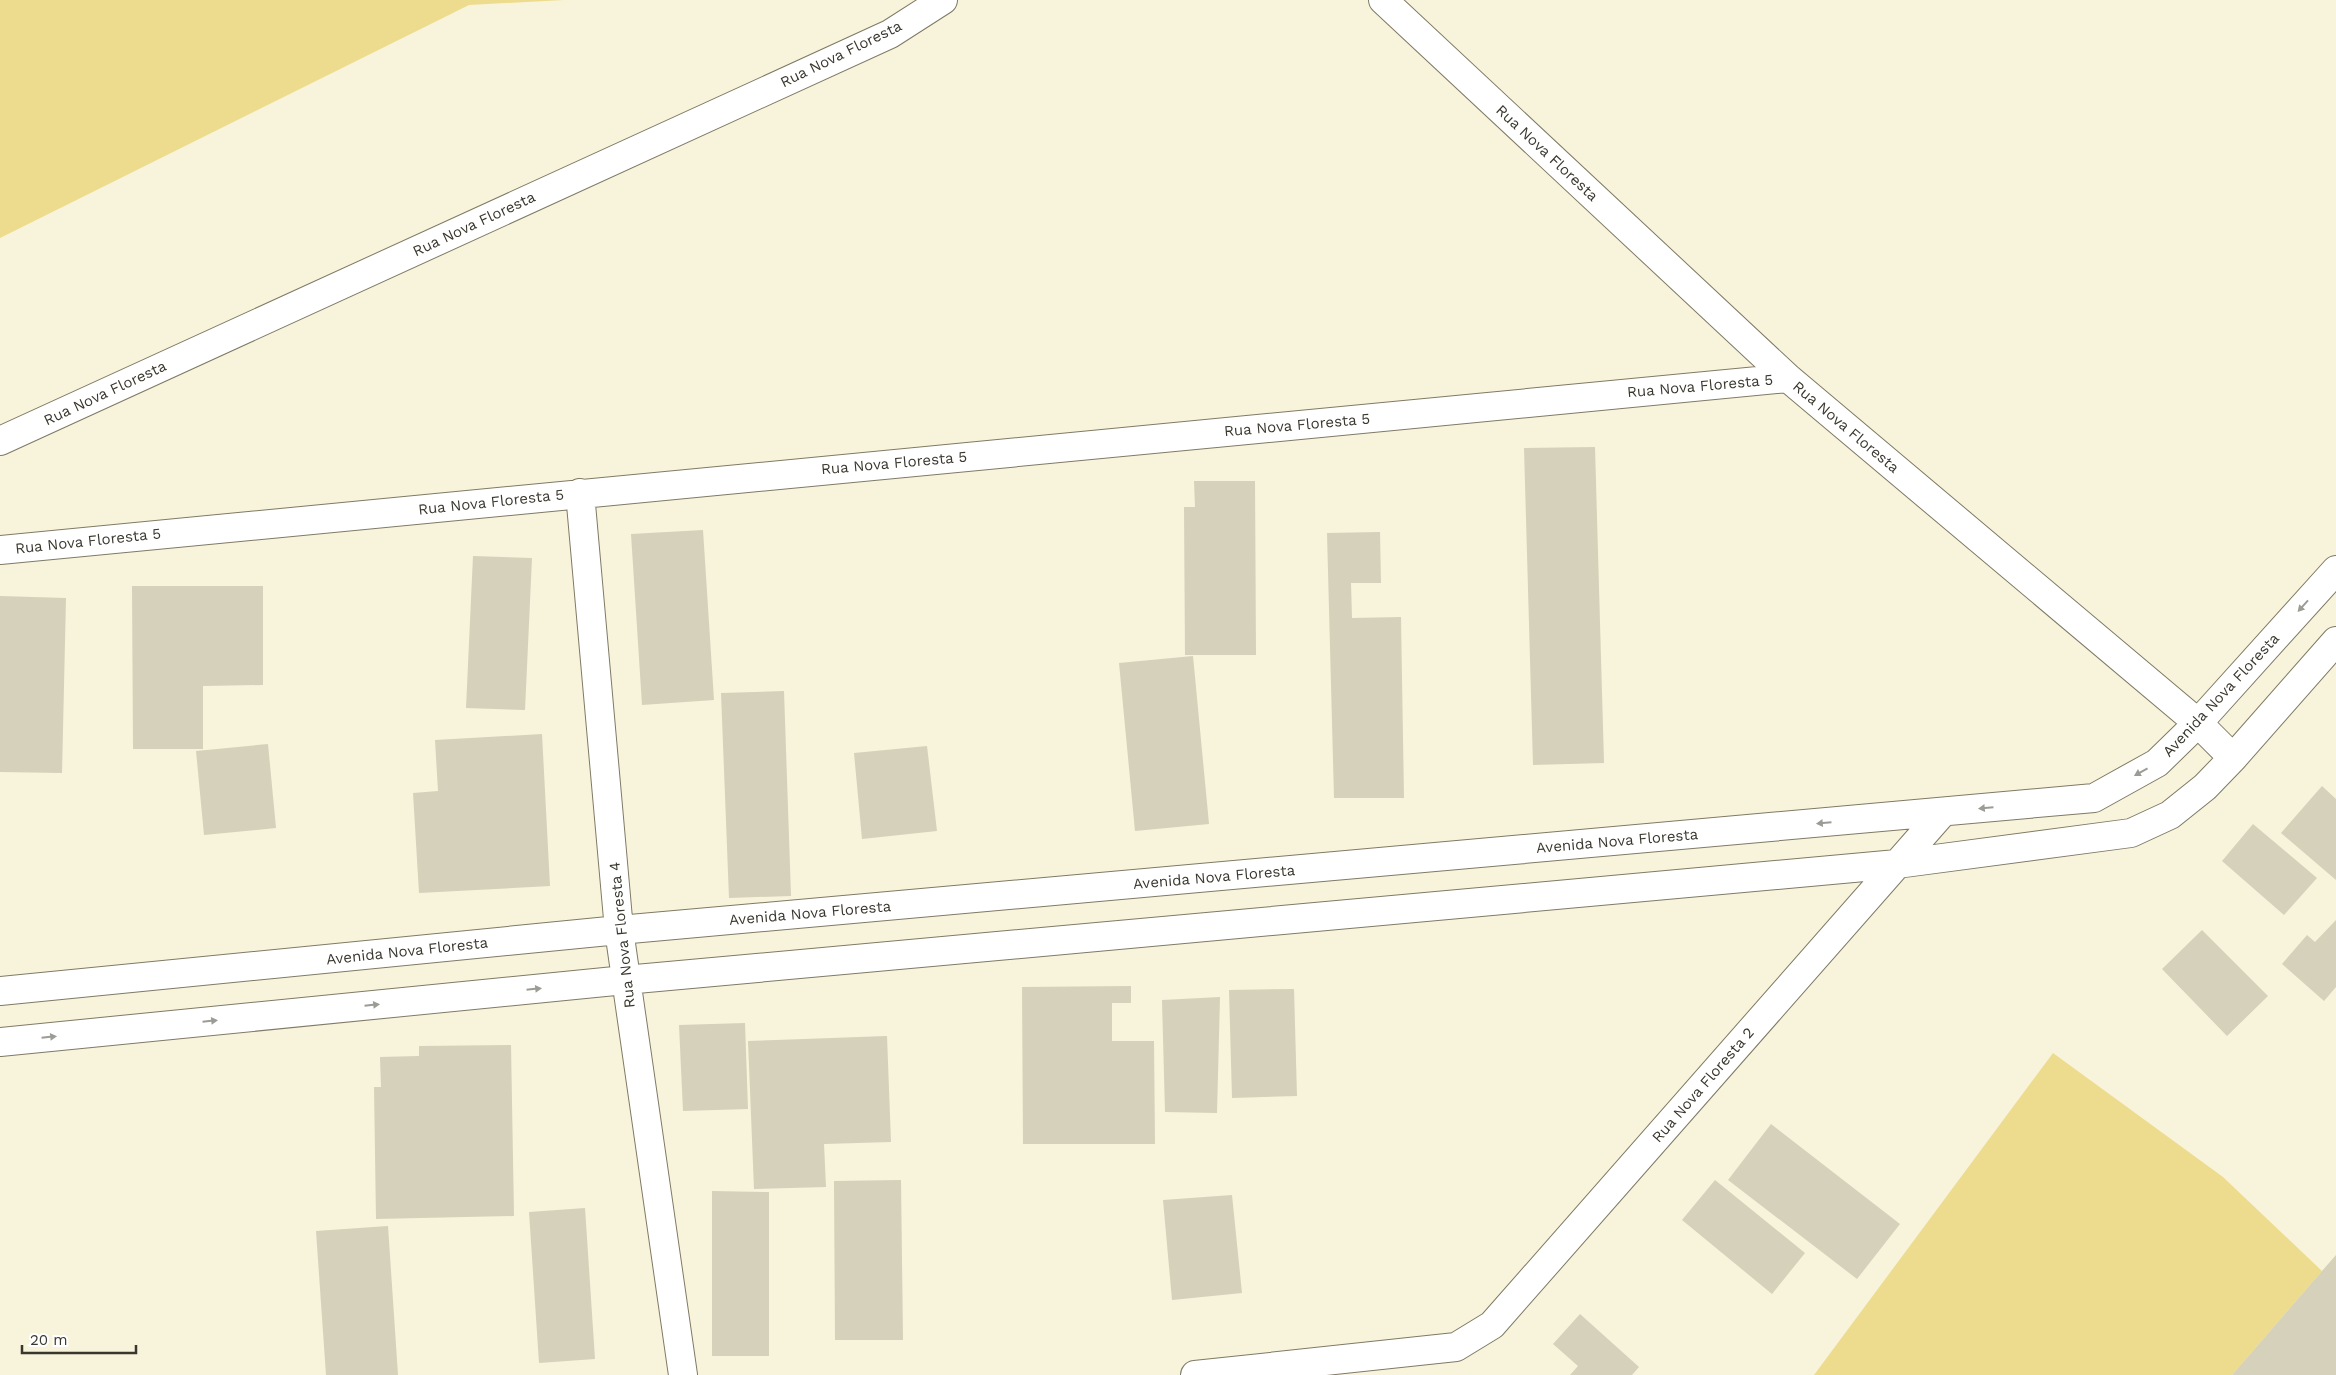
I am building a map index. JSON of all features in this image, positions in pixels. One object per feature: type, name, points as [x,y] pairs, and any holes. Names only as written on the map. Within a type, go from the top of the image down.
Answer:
[{"type":"street","name":"Rua Nova Floresta","points":[[0,441],[890,34],[943,0]]},
{"type":"street","name":"Rua Nova Floresta","points":[[1382,0],[1788,378],[2198,723],[2233,758]]},
{"type":"street","name":"Rua Nova Floresta 5","points":[[0,550],[1788,378]]},
{"type":"street","name":"Rua Nova Floresta 4","points":[[580,493],[625,980],[683,1375]]},
{"type":"street","name":"Avenida Nova Floresta","points":[[0,991],[620,930],[2094,798],[2157,763],[2198,723],[2336,570]]},
{"type":"street","points":[[0,1042],[625,980],[1897,864],[2131,833],[2170,815],[2206,787],[2336,640]]},
{"type":"street","name":"Rua Nova Floresta 2","points":[[1195,1375],[1456,1347],[1492,1325],[1943,812]]},
{"type":"shaded area","points":[[0,0],[564,0],[469,5],[0,238]]},
{"type":"shaded area","points":[[2053,1053],[2223,1177],[2322,1271],[2232,1375],[1814,1375]]},
{"type":"building","points":[[1595,447],[1604,763],[1533,765],[1524,448]]},
{"type":"building","points":[[1194,481],[1255,481],[1256,655],[1185,655],[1184,507],[1195,507]]},
{"type":"building","points":[[703,530],[714,700],[642,705],[631,534]]},
{"type":"building","points":[[1380,532],[1381,583],[1351,583],[1352,618],[1401,617],[1404,798],[1334,798],[1327,533]]},
{"type":"building","points":[[473,556],[532,558],[525,710],[466,708]]},
{"type":"building","points":[[132,586],[263,586],[263,685],[203,686],[203,749],[133,749]]},
{"type":"building","points":[[0,596],[66,598],[62,773],[0,772]]},
{"type":"building","points":[[1193,656],[1209,824],[1135,831],[1119,663]]},
{"type":"building","points":[[784,691],[791,896],[729,898],[721,693]]},
{"type":"building","points":[[542,734],[550,886],[419,893],[413,793],[438,791],[435,740]]},
{"type":"building","points":[[268,744],[276,828],[204,835],[196,751]]},
{"type":"building","points":[[927,746],[937,831],[862,839],[854,753]]},
{"type":"building","points":[[2322,786],[2336,799],[2336,880],[2281,833]]},
{"type":"building","points":[[2253,824],[2317,878],[2284,915],[2222,861]]},
{"type":"building","points":[[2336,920],[2336,987],[2324,1001],[2282,964],[2307,935],[2315,942]]},
{"type":"building","points":[[2202,930],[2268,996],[2227,1036],[2162,969]]},
{"type":"building","points":[[1131,986],[1131,1003],[1112,1003],[1112,1041],[1154,1041],[1155,1144],[1023,1144],[1022,987]]},
{"type":"building","points":[[1294,989],[1297,1096],[1232,1098],[1229,990]]},
{"type":"building","points":[[1220,997],[1217,1113],[1165,1112],[1162,1000]]},
{"type":"building","points":[[745,1023],[748,1109],[683,1111],[679,1025]]},
{"type":"building","points":[[887,1036],[891,1142],[824,1144],[826,1187],[754,1189],[748,1041]]},
{"type":"building","points":[[511,1045],[514,1216],[376,1219],[374,1087],[381,1087],[380,1057],[419,1056],[419,1046]]},
{"type":"building","points":[[1771,1124],[1900,1224],[1857,1279],[1728,1180]]},
{"type":"building","points":[[901,1180],[903,1340],[835,1340],[834,1181]]},
{"type":"building","points":[[1715,1180],[1805,1253],[1772,1294],[1682,1220]]},
{"type":"building","points":[[712,1191],[769,1192],[769,1356],[712,1356]]},
{"type":"building","points":[[1232,1195],[1242,1293],[1172,1300],[1163,1200]]},
{"type":"building","points":[[585,1208],[595,1359],[539,1363],[529,1212]]},
{"type":"building","points":[[388,1226],[398,1375],[326,1375],[316,1231]]},
{"type":"building","points":[[2336,1255],[2336,1375],[2232,1375],[2322,1271]]},
{"type":"building","points":[[1580,1314],[1639,1367],[1632,1375],[1570,1375],[1578,1366],[1553,1344]]}]
